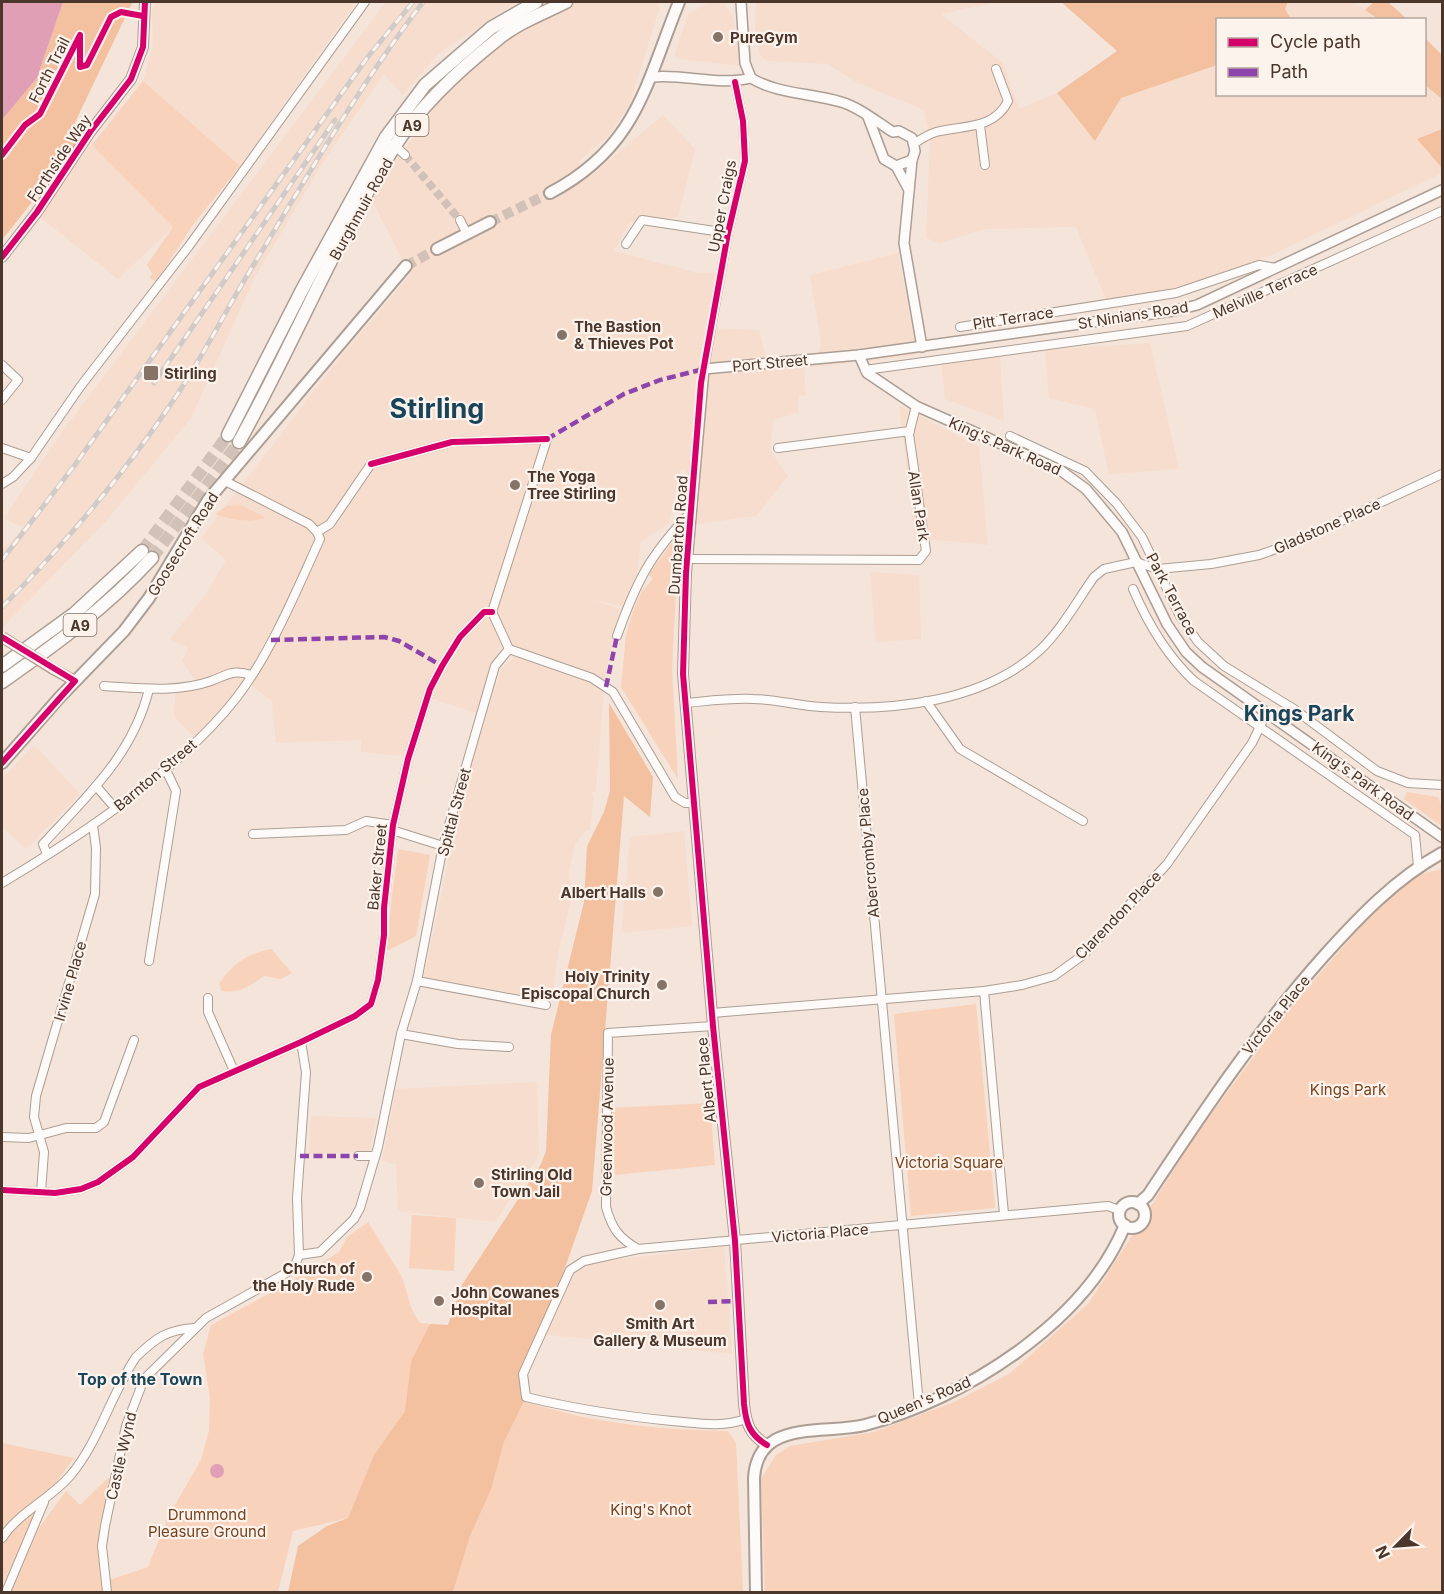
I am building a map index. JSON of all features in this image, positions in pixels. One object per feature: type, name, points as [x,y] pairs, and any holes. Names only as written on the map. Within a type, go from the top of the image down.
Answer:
[{"type":"main road","name":"Burghmuir Road","points":[[536,2],[491,28],[425,85],[386,137],[302,290],[233,438],[395,146],[438,93],[499,37],[566,2]]},
{"type":"main road","points":[[550,192],[584,174],[615,144],[652,77],[679,2]]},
{"type":"main road","points":[[437,249],[490,222]]},
{"type":"main road","name":"Goosecroft Road","points":[[2,763],[75,681],[124,631],[149,598],[208,501],[406,266]]},
{"type":"main road","name":"A9","points":[[2,666],[75,613],[147,554],[127,585],[93,615],[2,682]]},
{"type":"main road","name":"Victoria Place","points":[[1138,1204],[1149,1195],[1241,1059],[1302,981],[1373,904],[1418,866],[1443,853]]},
{"type":"main road","points":[[1127,1203],[1138,1204],[1144,1210],[1143,1222],[1136,1227],[1125,1225],[1119,1219],[1119,1210],[1127,1203]]},
{"type":"main road","name":"Queen's Road","points":[[767,1445],[789,1434],[862,1425],[920,1405],[963,1386],[1027,1344],[1044,1330],[1089,1285],[1116,1247],[1125,1225]]},
{"type":"main road","points":[[756,1593],[754,1478],[758,1459],[767,1445]]},
{"type":"street","name":"Forthside Way","points":[[2,257],[44,203],[90,132],[131,79],[143,47],[145,2]]},
{"type":"street","points":[[2,484],[13,477],[31,458],[80,387],[189,246],[365,2]]},
{"type":"street","points":[[741,2],[745,63],[751,78]]},
{"type":"street","points":[[915,143],[934,133],[980,125],[1003,112],[1008,101],[996,69]]},
{"type":"street","points":[[652,77],[678,75],[735,82],[751,78],[772,88],[808,93],[844,103],[893,132],[908,134],[915,143],[915,151],[912,160],[904,243],[922,346]]},
{"type":"street","name":"Upper Craigs","points":[[704,369],[728,233],[745,161],[744,121],[735,82]]},
{"type":"street","points":[[868,117],[881,145],[884,159],[896,166],[910,192]]},
{"type":"street","points":[[980,125],[985,165]]},
{"type":"street","points":[[881,145],[887,135],[893,132]]},
{"type":"street","points":[[386,137],[405,155]]},
{"type":"street","points":[[896,166],[912,160]]},
{"type":"street","name":"St Ninians Road","points":[[837,358],[1173,311],[1197,305],[1443,190]]},
{"type":"street","name":"Melville Terrace","points":[[865,370],[1187,326],[1443,211]]},
{"type":"street","points":[[460,220],[467,234]]},
{"type":"street","points":[[626,244],[642,220],[728,233]]},
{"type":"street","name":"Pitt Terrace","points":[[960,327],[1176,293],[1259,266],[1276,268]]},
{"type":"street","points":[[1020,317],[1022,331]]},
{"type":"street","points":[[859,355],[865,370],[877,381],[916,405]]},
{"type":"street","name":"Port Street","points":[[704,369],[837,358]]},
{"type":"street","points":[[2,364],[18,380],[2,400]]},
{"type":"street","name":"Dumbarton Road","points":[[685,703],[683,630],[687,559],[704,369]]},
{"type":"street","name":"Allan Park","points":[[687,559],[918,560],[926,551],[910,431],[916,405]]},
{"type":"street","name":"King's Park Road","points":[[916,405],[1074,479],[1101,503],[1128,541],[1167,624],[1186,652],[1202,667],[1443,837]]},
{"type":"street","points":[[778,448],[910,431]]},
{"type":"street","name":"Park Terrace","points":[[1010,436],[1084,471],[1117,504],[1142,537],[1180,616],[1198,642],[1224,666],[1294,708],[1377,771],[1408,783],[1443,785]]},
{"type":"street","points":[[225,481],[309,524],[317,532],[330,524],[370,464],[452,442],[547,439],[492,612],[509,649],[592,678],[613,692],[675,797],[685,803],[694,803]]},
{"type":"street","points":[[2,448],[31,458]]},
{"type":"street","name":"Gladstone Place","points":[[1136,562],[1158,569],[1211,564],[1259,555],[1296,542],[1443,474]]},
{"type":"street","points":[[617,636],[645,568],[656,550],[691,512]]},
{"type":"street","name":"Barnton Street","points":[[5,880],[93,825],[165,768],[211,727],[238,696],[271,640],[320,539],[317,532]]},
{"type":"street","points":[[685,703],[754,699],[821,707],[855,707],[926,701],[994,682],[1041,649],[1094,577],[1104,569],[1136,562]]},
{"type":"street","points":[[1133,589],[1146,618],[1174,662],[1194,681],[1258,727],[1415,835],[1418,866]]},
{"type":"street","name":"Baker Street","points":[[2,1190],[41,1192],[81,1190],[118,1170],[150,1142],[189,1095],[199,1087],[301,1042],[366,1010],[375,996],[394,828],[408,759],[430,689],[442,666],[468,629],[484,612],[492,612]]},
{"type":"street","points":[[2,637],[75,681]]},
{"type":"street","name":"Spittal Street","points":[[299,1255],[320,1251],[354,1219],[360,1208],[378,1147],[401,1034],[417,981],[443,846],[495,666],[509,649]]},
{"type":"street","points":[[104,686],[149,689],[188,687],[236,671],[251,675]]},
{"type":"street","points":[[47,854],[43,844],[96,786],[128,745],[143,714],[149,689]]},
{"type":"street","points":[[926,701],[960,749],[1083,821]]},
{"type":"street","name":"Albert Place","points":[[685,703],[713,1026],[735,1241],[746,1419]]},
{"type":"street","name":"Abercromby Place","points":[[855,707],[882,1000]]},
{"type":"street","name":"Clarendon Place","points":[[712,1013],[984,991],[1022,985],[1054,976],[1083,955],[1167,864],[1240,760],[1267,712]]},
{"type":"street","points":[[149,961],[176,791],[165,768]]},
{"type":"street","points":[[96,786],[115,808]]},
{"type":"street","points":[[253,834],[346,830],[366,821],[394,828],[443,846]]},
{"type":"street","name":"Irvine Place","points":[[41,1192],[44,1152],[34,1117],[36,1096],[95,894],[96,848],[93,825]]},
{"type":"street","points":[[417,981],[546,1005]]},
{"type":"street","points":[[984,991],[1004,1214]]},
{"type":"street","points":[[208,998],[208,1012],[234,1071]]},
{"type":"street","points":[[882,1000],[920,1405]]},
{"type":"street","name":"Greenwood Avenue","points":[[638,1249],[625,1242],[612,1229],[606,1207],[608,1034],[713,1026]]},
{"type":"street","points":[[401,1034],[458,1044],[509,1047]]},
{"type":"street","points":[[2,1137],[29,1138],[66,1128],[89,1129],[104,1122],[134,1040]]},
{"type":"street","points":[[299,1255],[297,1198],[306,1072],[301,1042]]},
{"type":"street","points":[[358,1156],[374,1156]]},
{"type":"street","points":[[904,1225],[1108,1206],[1119,1210]]},
{"type":"street","name":"Victoria Place","points":[[638,1249],[904,1225]]},
{"type":"street","points":[[638,1249],[584,1261],[570,1270],[523,1374],[526,1396],[629,1417],[719,1425],[746,1419],[753,1436],[767,1445]]},
{"type":"street","name":"Castle Wynd","points":[[107,1593],[102,1546],[105,1526],[132,1406],[144,1378],[187,1339],[194,1328],[225,1305],[288,1272],[295,1266],[299,1255]]},
{"type":"street","points":[[2,1538],[20,1516],[44,1502],[71,1475],[121,1379],[135,1357],[172,1329],[194,1328]]},
{"type":"street","points":[[6,1593],[44,1502]]},
{"type":"shaded area","points":[[2,2],[63,2],[37,78],[2,120]]},
{"type":"shaded area","points":[[63,2],[132,3],[69,135],[76,146],[2,240],[2,120],[37,78]]},
{"type":"shaded area","points":[[156,2],[356,2],[240,166],[143,81],[153,44],[152,9]]},
{"type":"shaded area","points":[[386,2],[517,2],[439,53],[403,95],[384,74],[323,162],[255,277],[191,418],[106,521],[2,628],[2,550],[24,528],[4,518],[62,432]]},
{"type":"shaded area","points":[[574,2],[658,2],[660,7],[629,106],[608,136],[578,162],[590,177],[663,115],[695,149],[678,217],[630,222],[614,251],[698,273],[717,273],[708,328],[759,330],[766,357],[819,353],[821,342],[810,275],[898,253],[917,355],[804,368],[806,395],[799,396],[798,413],[773,420],[770,450],[788,476],[756,516],[697,524],[685,470],[681,469],[669,523],[641,542],[637,574],[624,607],[591,599],[620,609],[605,676],[596,791],[591,794],[594,798],[590,829],[584,832],[575,844],[569,873],[572,896],[558,954],[552,1000],[424,978],[464,786],[502,667],[523,651],[500,647],[476,713],[430,698],[412,757],[361,752],[361,740],[276,743],[272,701],[251,685],[200,743],[174,717],[176,684],[196,682],[182,661],[188,648],[170,639],[206,594],[226,560],[201,538],[338,360],[410,275],[372,200],[395,162],[448,89],[503,38]]},
{"type":"shaded area","points":[[722,2],[733,16],[740,66],[680,59],[674,56],[688,14],[706,4]]},
{"type":"shaded area","points":[[756,2],[997,2],[941,14],[1003,63],[1019,109],[1057,93],[1095,140],[1121,98],[1216,65],[1216,96],[1426,96],[1426,86],[1442,99],[1442,129],[1417,139],[1442,168],[1442,173],[1265,258],[1182,287],[1106,300],[1076,227],[985,229],[940,243],[926,238],[930,142],[924,110],[858,83],[828,64],[767,61],[761,57],[755,34]]},
{"type":"shaded area","points":[[1061,2],[1288,2],[1285,9],[1290,18],[1216,18],[1216,65],[1121,98],[1095,141],[1057,93],[1117,51]]},
{"type":"shaded area","points":[[1288,2],[1353,2],[1377,18],[1290,18],[1285,9]]},
{"type":"shaded area","points":[[1374,2],[1388,2],[1406,18],[1377,18],[1365,10]]},
{"type":"shaded area","points":[[1426,39],[1442,55],[1442,99],[1426,86]]},
{"type":"shaded area","points":[[1442,129],[1442,168],[1417,139]]},
{"type":"shaded area","points":[[87,145],[92,145],[173,227],[118,279],[40,217]]},
{"type":"shaded area","points":[[1150,343],[1179,469],[1109,474],[1095,409],[1049,398],[1045,350]]},
{"type":"shaded area","points":[[1000,357],[1004,421],[945,399],[941,363]]},
{"type":"shaded area","points":[[899,405],[979,447],[988,545],[915,538]]},
{"type":"shaded area","points":[[870,572],[919,575],[921,639],[876,642]]},
{"type":"shaded area","points":[[609,703],[653,777],[650,817],[624,796],[592,1191],[556,1293],[519,1376],[523,1403],[504,1442],[491,1490],[470,1536],[453,1592],[288,1592],[298,1546],[327,1526],[348,1518],[374,1455],[405,1411],[411,1361],[430,1324],[448,1325],[462,1285],[541,1164],[546,1151],[551,1035],[584,902],[587,846],[604,812],[610,791]]},
{"type":"shaded area","points":[[34,745],[80,794],[26,849],[2,827],[2,779]]},
{"type":"shaded area","points":[[684,831],[692,926],[621,933],[630,837]]},
{"type":"shaded area","points":[[537,1082],[539,1155],[495,1222],[398,1211],[396,1164],[382,1161],[396,1089]]},
{"type":"shaded area","points":[[311,1116],[376,1118],[370,1151],[309,1154]]},
{"type":"shaded area","points":[[724,1247],[732,1354],[541,1334],[575,1272],[596,1262]]},
{"type":"shaded area","points":[[217,1464],[222,1466],[224,1471],[222,1476],[217,1478],[212,1476],[210,1471],[212,1466]]},
{"type":"green space","points":[[143,81],[240,166],[192,226],[156,282],[150,278],[152,273],[147,265],[173,227],[92,145]]},
{"type":"green space","points":[[240,505],[265,517],[247,520],[215,514],[227,506]]},
{"type":"green space","points":[[679,533],[672,669],[678,779],[621,687],[626,635],[634,609],[642,591],[653,579],[649,574]]},
{"type":"green space","points":[[1407,792],[1438,797],[1442,807],[1442,826],[1404,799]]},
{"type":"green space","points":[[398,849],[430,855],[416,936],[385,952]]},
{"type":"green space","points":[[1442,869],[1442,1592],[765,1592],[761,1479],[776,1455],[790,1446],[874,1432],[954,1402],[1009,1374],[1089,1303],[1198,1132],[1286,1013],[1380,904],[1412,876]]},
{"type":"green space","points":[[271,949],[292,973],[281,979],[264,976],[239,990],[222,991],[219,984],[235,965],[247,957]]},
{"type":"green space","name":"Victoria Square","points":[[976,1004],[995,1208],[911,1216],[894,1014]]},
{"type":"green space","points":[[710,1103],[715,1165],[615,1175],[611,1108]]},
{"type":"green space","points":[[412,1215],[456,1218],[454,1271],[409,1268]]},
{"type":"green space","name":"Drummond Pleasure Ground","points":[[368,1222],[402,1277],[412,1310],[420,1323],[430,1324],[411,1361],[405,1411],[374,1455],[348,1518],[293,1531],[278,1592],[11,1592],[39,1528],[66,1491],[80,1505],[108,1478],[114,1481],[105,1526],[106,1581],[148,1567],[168,1517],[201,1460],[209,1431],[210,1398],[203,1354],[211,1325],[289,1283],[339,1252],[347,1237]]},
{"type":"green space","name":"King's Knot","points":[[522,1400],[572,1414],[624,1424],[728,1431],[736,1443],[743,1592],[453,1592],[470,1536],[491,1490],[504,1442]]},
{"type":"green space","points":[[2,1443],[74,1458],[43,1500],[2,1585]]},
{"type":"tunnel","points":[[405,155],[460,220]]},
{"type":"tunnel","points":[[490,222],[550,193]]},
{"type":"tunnel","points":[[406,266],[437,249]]},
{"type":"tunnel","points":[[142,551],[228,435]]},
{"type":"tunnel","points":[[152,558],[239,442]]},
{"type":"railway","points":[[2,560],[74,466],[367,58],[413,2]]},
{"type":"railway","points":[[2,607],[94,507],[156,426],[193,370],[329,140],[398,35],[423,2]]},
{"type":"railway","points":[[154,383],[335,120]]},
{"type":"marked path","points":[[547,439],[624,394],[660,380],[704,369]]},
{"type":"marked path","points":[[606,687],[617,636]]},
{"type":"marked path","points":[[271,640],[384,637],[399,641],[442,666]]},
{"type":"marked path","points":[[300,1156],[358,1156]]},
{"type":"marked path","points":[[708,1302],[738,1301]]},
{"type":"cycle path","points":[[2,257],[37,212],[90,132],[131,79],[143,47],[145,2]]},
{"type":"cycle path","name":"Forth Trail","points":[[2,155],[25,125],[40,114],[80,35],[80,67],[87,65],[111,17],[121,12],[143,16]]},
{"type":"cycle path","points":[[735,82],[743,121],[745,161],[728,233],[701,383],[686,573],[683,674],[713,1026],[735,1241],[744,1404],[750,1428],[767,1445]]},
{"type":"cycle path","points":[[371,464],[452,442],[547,439]]},
{"type":"cycle path","points":[[2,1190],[55,1193],[81,1189],[98,1182],[133,1157],[199,1087],[355,1016],[371,1004],[378,980],[384,935],[384,908],[393,825],[408,759],[430,689],[442,666],[460,637],[484,612],[492,612]]},
{"type":"cycle path","points":[[2,637],[75,681],[2,763]]},
{"type":"place","name":"PureGym","points":[[718,37]]},
{"type":"place","name":"The Bastion & Thieves Pot","points":[[562,335]]},
{"type":"place","name":"Stirling","points":[[151,373]]},
{"type":"place","name":"The Yoga Tree Stirling","points":[[515,485]]},
{"type":"place","name":"Albert Halls","points":[[658,892]]},
{"type":"place","name":"Holy Trinity Episcopal Church","points":[[662,985]]},
{"type":"place","name":"Stirling Old Town Jail","points":[[479,1183]]},
{"type":"place","name":"Church of the Holy Rude","points":[[367,1277]]},
{"type":"place","name":"John Cowanes Hospital","points":[[439,1301]]},
{"type":"place","name":"Smith Art Gallery & Museum","points":[[660,1305]]},
{"type":"district","name":"Stirling","points":[[437,408]]},
{"type":"district","name":"Kings Park","points":[[1299,713]]},
{"type":"district","name":"Top of the Town","points":[[140,1379]]}]
